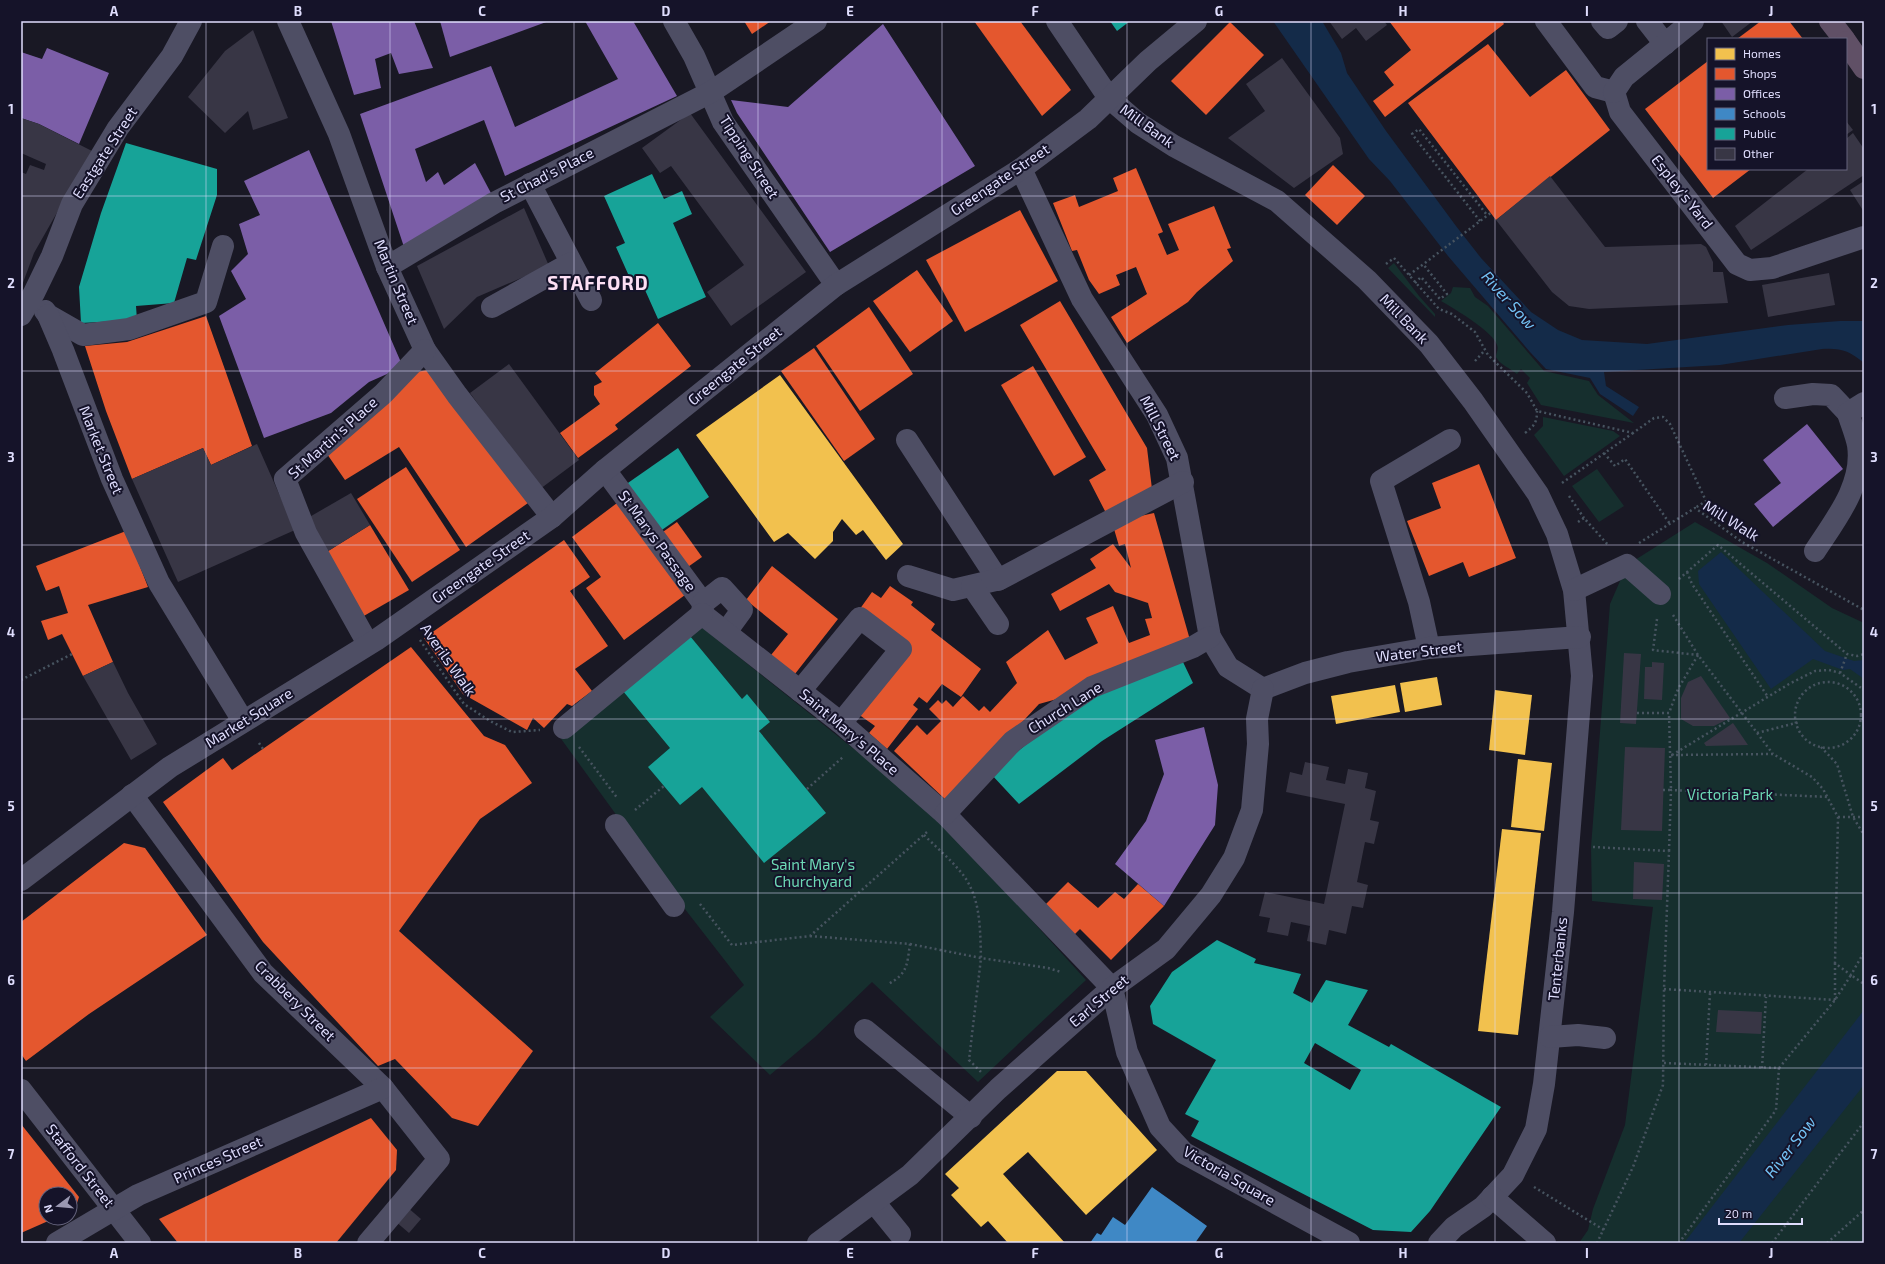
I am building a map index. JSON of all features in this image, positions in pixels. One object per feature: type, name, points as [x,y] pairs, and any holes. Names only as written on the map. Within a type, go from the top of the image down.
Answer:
[{"type":"highway","points":[[1830,21],[1843,38]]},
{"type":"highway","points":[[1847,43],[1864,68]]},
{"type":"street","name":"Eastgate Street","points":[[21,315],[34,293],[52,256],[72,204],[118,128],[172,56],[191,21]]},
{"type":"street","name":"Martin Street","points":[[288,21],[338,134],[387,267],[425,350],[457,395],[552,517]]},
{"type":"street","name":"Tipping Street","points":[[674,21],[694,56],[723,122],[836,285]]},
{"type":"street","name":"St Chad's Place","points":[[387,267],[494,203],[711,92],[816,21]]},
{"type":"street","name":"Mill Bank","points":[[1057,21],[1109,98],[1138,123],[1174,146],[1277,201],[1354,267],[1429,344],[1473,401],[1538,494],[1557,534],[1574,590],[1580,637]]},
{"type":"street","name":"Greengate Street","points":[[368,644],[552,517],[605,470],[836,285],[1022,170],[1088,118],[1148,61],[1196,21]]},
{"type":"street","points":[[1546,21],[1596,87],[1614,92],[1624,77],[1693,21]]},
{"type":"street","points":[[1602,21],[1608,28],[1617,21]]},
{"type":"street","points":[[1647,21],[1664,44]]},
{"type":"street","name":"Espley's Yard","points":[[1614,92],[1620,112],[1736,264],[1750,270],[1772,268],[1864,237]]},
{"type":"street","name":"Mill Street","points":[[1022,170],[1082,299],[1157,415],[1177,458],[1183,482],[1210,637],[1228,667],[1263,689]]},
{"type":"street","points":[[530,184],[591,300]]},
{"type":"street","points":[[48,315],[83,335],[129,329],[206,302],[223,246]]},
{"type":"street","points":[[492,307],[571,264]]},
{"type":"street","name":"Market Street","points":[[34,293],[48,315],[63,350],[112,479],[159,583],[243,721]]},
{"type":"street","name":"St Martin's Place","points":[[368,644],[306,533],[285,478],[383,394],[425,350]]},
{"type":"street","points":[[1785,398],[1813,394],[1831,395],[1856,408],[1858,446],[1857,475],[1843,508],[1815,551]]},
{"type":"street","points":[[907,440],[998,580]]},
{"type":"street","points":[[1429,648],[1419,602],[1381,481],[1450,440]]},
{"type":"street","name":"St Marys Passage","points":[[605,470],[702,608]]},
{"type":"street","points":[[908,576],[953,590],[998,580],[1183,482]]},
{"type":"street","points":[[1574,590],[1627,565],[1660,594]]},
{"type":"street","points":[[972,586],[998,624]]},
{"type":"street","points":[[564,728],[702,608],[722,588],[742,610],[726,632]]},
{"type":"street","name":"Saint Mary's Place","points":[[702,608],[726,632],[841,723],[945,814],[1112,988]]},
{"type":"street","points":[[800,691],[860,618],[901,649],[841,723]]},
{"type":"street","name":"Church Lane","points":[[945,814],[1013,741],[1092,687],[1193,647],[1210,637]]},
{"type":"street","name":"Water Street","points":[[1263,689],[1305,674],[1348,662],[1429,648],[1580,637]]},
{"type":"street","name":"Tenterbanks","points":[[1439,1243],[1454,1227],[1483,1207],[1513,1175],[1536,1129],[1550,1037],[1563,912],[1567,845],[1582,676],[1580,637]]},
{"type":"street","name":"Market Square","points":[[21,880],[170,767],[368,644]]},
{"type":"street","name":"Earl Street","points":[[818,1243],[910,1175],[998,1090],[1112,988],[1166,949],[1211,895],[1234,858],[1252,810],[1258,744],[1257,719],[1263,689]]},
{"type":"street","name":"Crabbery Street","points":[[132,796],[263,973],[383,1088],[439,1159],[368,1243]]},
{"type":"street","points":[[623,820],[674,906]]},
{"type":"street","name":"Victoria Square","points":[[1112,988],[1127,1052],[1160,1128],[1184,1154],[1349,1243]]},
{"type":"street","points":[[865,1030],[971,1117]]},
{"type":"street","points":[[1550,1037],[1578,1035],[1605,1038]]},
{"type":"street","name":"Princes Street","points":[[57,1243],[138,1195],[383,1088]]},
{"type":"street","name":"Stafford Street","points":[[21,1090],[140,1243]]},
{"type":"street","points":[[1492,1198],[1545,1243]]},
{"type":"street","points":[[874,1202],[900,1234]]},
{"type":"path","points":[[1480,221],[1412,134],[1419,128],[1487,215]]},
{"type":"path","points":[[1492,212],[1409,275],[1439,309],[1452,314],[1475,332],[1485,350],[1496,365],[1512,378],[1526,393],[1537,411],[1633,433]]},
{"type":"path","points":[[1415,283],[1421,277],[1440,298],[1447,294],[1423,264]]},
{"type":"path","points":[[1470,366],[1485,350]]},
{"type":"path","points":[[1560,484],[1654,418],[1663,417],[1670,424],[1706,501],[1695,508]]},
{"type":"path","points":[[1604,453],[1615,466],[1625,459],[1670,524]]},
{"type":"path","name":"Mill Walk","points":[[1636,544],[1695,508],[1742,542],[1864,610]]},
{"type":"path","points":[[1557,534],[1584,518],[1613,550]]},
{"type":"path","points":[[1768,698],[1692,584],[1687,572],[1718,545],[1847,654],[1857,656],[1864,654]]},
{"type":"path","points":[[1660,594],[1698,655],[1773,754],[1812,778],[1829,797],[1838,817],[1835,1000]]},
{"type":"path","points":[[1660,594],[1653,650],[1698,655]]},
{"type":"path","name":"Averils Walk","points":[[406,619],[464,704],[490,721],[512,732],[564,728]]},
{"type":"path","points":[[21,680],[72,654]]},
{"type":"path","points":[[1840,673],[1847,654]]},
{"type":"path","points":[[1597,1243],[1633,1167],[1663,1085],[1664,989],[1672,755],[1669,713],[1678,689],[1698,655]]},
{"type":"path","points":[[1672,755],[1814,671],[1830,670],[1840,673],[1864,690]]},
{"type":"path","points":[[1820,747],[1837,747],[1845,744],[1857,732],[1861,715],[1860,707],[1852,692],[1845,686],[1833,682],[1820,683],[1812,686],[1800,697],[1797,705],[1798,722],[1804,738],[1820,747],[1837,764],[1853,817],[1864,835]]},
{"type":"path","points":[[1637,713],[1669,713]]},
{"type":"path","points":[[1757,733],[1798,722]]},
{"type":"path","points":[[564,728],[623,820],[664,786]]},
{"type":"path","points":[[807,789],[861,740]]},
{"type":"path","points":[[1672,755],[1773,754]]},
{"type":"path","points":[[1663,790],[1829,797]]},
{"type":"path","points":[[810,936],[924,835],[945,814]]},
{"type":"path","points":[[1838,817],[1864,817]]},
{"type":"path","points":[[924,835],[960,871],[976,900],[980,921],[981,958],[969,1060],[998,1090]]},
{"type":"path","points":[[1567,845],[1669,852]]},
{"type":"path","points":[[698,902],[732,945],[810,936],[910,944],[981,958],[1048,968],[1062,972]]},
{"type":"path","points":[[888,984],[899,979],[906,968],[910,944]]},
{"type":"path","points":[[1679,1243],[1776,1110],[1779,1068],[1835,1000],[1864,952]]},
{"type":"path","points":[[1835,963],[1864,984]]},
{"type":"path","points":[[1664,989],[1766,997],[1835,1000]]},
{"type":"path","points":[[1706,1066],[1710,993]]},
{"type":"path","points":[[1762,1068],[1766,997]]},
{"type":"path","points":[[1664,1063],[1779,1068]]},
{"type":"path","points":[[1772,1243],[1864,1122]]},
{"type":"path","points":[[1513,1175],[1604,1230]]},
{"type":"path","points":[[1827,1243],[1864,1210]]},
{"type":"green space","points":[[1394,263],[1435,314],[1435,317],[1388,268]]},
{"type":"green space","points":[[1453,287],[1470,288],[1475,297],[1488,306],[1544,371],[1589,381],[1598,395],[1634,423],[1541,405],[1527,383],[1530,378],[1521,369],[1517,374],[1498,360],[1496,357],[1498,346],[1489,334],[1481,327],[1441,301],[1451,293]]},
{"type":"green space","points":[[1543,417],[1613,431],[1620,436],[1564,476],[1534,435],[1543,426]]},
{"type":"green space","points":[[1597,469],[1624,506],[1599,522],[1572,486]]},
{"type":"green space","name":"Victoria Park","points":[[1695,522],[1767,563],[1832,608],[1864,623],[1864,1243],[1579,1243],[1588,1230],[1593,1209],[1625,1125],[1653,907],[1592,901],[1591,847],[1610,604],[1627,565]]},
{"type":"green space","name":"Saint Mary's Churchyard","points":[[689,617],[904,789],[957,838],[1086,980],[978,1082],[872,982],[815,1037],[770,1075],[710,1017],[744,985],[681,904],[559,736]]},
{"type":"water","name":"River Sow","points":[[1273,21],[1322,21],[1341,53],[1347,73],[1386,131],[1456,226],[1481,258],[1531,312],[1558,330],[1582,340],[1647,344],[1788,325],[1840,321],[1864,321],[1864,363],[1845,351],[1822,349],[1720,365],[1604,372],[1606,386],[1639,407],[1633,416],[1600,394],[1590,378],[1546,369],[1448,256],[1390,181],[1369,159]]},
{"type":"water","points":[[1721,552],[1825,651],[1854,661],[1864,660],[1864,679],[1850,669],[1843,670],[1813,659],[1771,689],[1699,584],[1698,571]]},
{"type":"water","name":"River Sow","points":[[1864,1010],[1864,1084],[1860,1090],[1739,1243],[1684,1243]]},
{"type":"building: Homes","points":[[780,375],[903,544],[886,560],[863,530],[856,535],[842,519],[833,532],[833,541],[815,559],[788,533],[774,542],[696,435]]},
{"type":"building: Homes","points":[[1437,677],[1442,705],[1405,712],[1400,683]]},
{"type":"building: Homes","points":[[1395,685],[1400,712],[1336,724],[1331,696]]},
{"type":"building: Homes","points":[[1495,690],[1532,695],[1525,755],[1489,750]]},
{"type":"building: Homes","points":[[1518,759],[1552,763],[1544,831],[1511,827]]},
{"type":"building: Homes","points":[[1502,829],[1541,833],[1518,1035],[1478,1031]]},
{"type":"building: Homes","points":[[1057,1071],[1086,1071],[1157,1150],[1086,1215],[1028,1152],[1003,1174],[1065,1243],[1008,1243],[988,1221],[981,1227],[951,1195],[959,1188],[945,1174]]},
{"type":"building: Shops","points":[[744,21],[771,21],[752,34]]},
{"type":"building: Shops","points":[[974,21],[1020,21],[1071,90],[1042,116]]},
{"type":"building: Shops","points":[[1389,21],[1502,21],[1504,24],[1385,117],[1373,101],[1394,85],[1384,72],[1411,50]]},
{"type":"building: Shops","points":[[1761,21],[1789,21],[1802,38],[1738,38]]},
{"type":"building: Shops","points":[[1230,22],[1264,55],[1206,115],[1171,81]]},
{"type":"building: Shops","points":[[1488,44],[1530,97],[1566,70],[1610,130],[1496,220],[1408,103]]},
{"type":"building: Shops","points":[[1707,62],[1707,170],[1750,170],[1713,198],[1645,109]]},
{"type":"building: Shops","points":[[1333,165],[1365,196],[1337,225],[1305,195]]},
{"type":"building: Shops","points":[[1136,168],[1163,232],[1158,234],[1167,255],[1179,250],[1168,224],[1214,206],[1231,248],[1227,249],[1233,261],[1197,292],[1188,302],[1127,343],[1111,317],[1147,294],[1136,267],[1116,275],[1120,285],[1099,294],[1089,280],[1077,250],[1072,251],[1053,203],[1075,195],[1079,207],[1118,191],[1113,178]]},
{"type":"building: Shops","points":[[1020,210],[1058,281],[965,332],[926,260]]},
{"type":"building: Shops","points":[[917,270],[953,321],[910,352],[873,301]]},
{"type":"building: Shops","points":[[1060,301],[1147,448],[1152,489],[1106,513],[1089,480],[1106,470],[1020,325]]},
{"type":"building: Shops","points":[[869,307],[913,374],[860,411],[816,346]]},
{"type":"building: Shops","points":[[206,316],[252,446],[211,465],[203,448],[132,479],[106,411],[85,346],[127,342]]},
{"type":"building: Shops","points":[[658,323],[691,366],[615,425],[618,429],[578,458],[560,433],[600,404],[594,395],[594,386],[602,382],[595,373]]},
{"type":"building: Shops","points":[[814,348],[875,439],[844,461],[781,371]]},
{"type":"building: Shops","points":[[1033,366],[1086,457],[1054,476],[1001,385]]},
{"type":"building: Shops","points":[[428,370],[528,503],[466,547],[399,447],[345,480],[327,454],[416,372]]},
{"type":"building: Shops","points":[[1479,464],[1516,558],[1469,577],[1463,562],[1429,576],[1407,521],[1441,508],[1432,483]]},
{"type":"building: Shops","points":[[406,467],[460,550],[412,582],[357,499]]},
{"type":"building: Shops","points":[[621,500],[689,592],[624,640],[586,588],[601,577],[572,537]]},
{"type":"building: Shops","points":[[1154,513],[1190,640],[1057,699],[1039,704],[948,802],[894,751],[917,725],[927,735],[941,721],[929,709],[938,700],[942,704],[946,700],[953,707],[963,696],[979,711],[984,706],[990,712],[1017,683],[1006,662],[1048,630],[1065,660],[1098,643],[1086,618],[1113,606],[1129,643],[1150,635],[1145,619],[1152,618],[1148,603],[1115,592],[1109,584],[1060,611],[1051,594],[1096,568],[1090,559],[1113,544],[1131,568],[1125,544],[1119,546],[1114,529],[1136,517]]},
{"type":"building: Shops","points":[[677,522],[702,557],[685,569],[660,534]]},
{"type":"building: Shops","points":[[370,525],[409,590],[362,617],[325,553]]},
{"type":"building: Shops","points":[[126,531],[148,587],[88,605],[113,662],[83,676],[62,634],[48,640],[41,621],[68,613],[59,586],[46,591],[36,566]]},
{"type":"building: Shops","points":[[564,540],[590,577],[570,591],[608,646],[575,669],[592,691],[572,706],[567,704],[544,728],[533,718],[527,730],[463,694],[424,638]]},
{"type":"building: Shops","points":[[772,566],[838,619],[791,679],[767,660],[788,634],[746,600]]},
{"type":"building: Shops","points":[[890,586],[913,602],[911,605],[935,624],[931,630],[981,669],[961,697],[942,684],[927,703],[919,697],[913,705],[918,709],[887,749],[869,733],[875,726],[858,714],[908,651],[857,613],[872,592],[881,598]]},
{"type":"building: Shops","points":[[411,647],[484,736],[505,745],[532,783],[480,819],[399,931],[533,1051],[478,1126],[452,1118],[395,1059],[378,1066],[263,942],[163,802],[223,758],[232,770]]},
{"type":"building: Shops","points":[[124,843],[145,848],[207,935],[89,1014],[26,1061],[21,1054],[21,922]]},
{"type":"building: Shops","points":[[1068,882],[1098,908],[1115,892],[1124,899],[1138,884],[1164,906],[1111,960],[1080,929],[1072,937],[1043,907]]},
{"type":"building: Shops","points":[[371,1118],[397,1150],[396,1170],[336,1243],[178,1243],[159,1219]]},
{"type":"building: Shops","points":[[21,1124],[70,1186],[38,1186],[38,1226],[21,1233]]},
{"type":"building: Offices","points":[[331,21],[414,21],[433,68],[399,74],[391,53],[375,59],[381,88],[354,95]]},
{"type":"building: Offices","points":[[440,21],[549,21],[450,57]]},
{"type":"building: Offices","points":[[585,21],[633,21],[677,96],[505,176],[484,120],[415,149],[426,182],[438,172],[444,185],[475,163],[492,195],[404,247],[360,114],[491,66],[515,127],[618,79]]},
{"type":"building: Offices","points":[[883,24],[975,166],[830,252],[737,113],[731,100],[788,107]]},
{"type":"building: Offices","points":[[47,48],[109,73],[79,144],[39,124],[21,118],[21,52],[42,59]]},
{"type":"building: Offices","points":[[309,150],[403,367],[369,382],[331,413],[264,438],[219,316],[246,299],[231,271],[248,254],[239,224],[260,215],[244,181]]},
{"type":"building: Offices","points":[[1807,424],[1843,469],[1773,527],[1754,504],[1781,483],[1763,460]]},
{"type":"building: Offices","points":[[1204,727],[1218,785],[1215,825],[1164,906],[1115,864],[1146,821],[1164,774],[1155,740]]},
{"type":"building: Schools","points":[[1152,1187],[1207,1226],[1195,1243],[1090,1243],[1097,1233],[1101,1235],[1113,1217],[1125,1225]]},
{"type":"building: Public","points":[[1110,21],[1130,21],[1117,31]]},
{"type":"building: Public","points":[[126,143],[217,169],[217,195],[196,260],[187,258],[174,303],[136,306],[137,320],[81,323],[79,287],[101,213]]},
{"type":"building: Public","points":[[652,174],[664,199],[682,191],[692,214],[673,223],[706,297],[658,319],[641,281],[633,285],[616,247],[625,243],[604,196]]},
{"type":"building: Public","points":[[678,448],[709,497],[659,532],[625,485]]},
{"type":"building: Public","points":[[685,630],[742,699],[747,694],[770,722],[759,731],[826,813],[764,863],[702,787],[680,805],[648,767],[670,748],[618,685]]},
{"type":"building: Public","points":[[1183,662],[1193,683],[1102,741],[1019,804],[991,774],[1048,726],[1106,690]]},
{"type":"building: Public","points":[[1217,940],[1256,959],[1254,963],[1301,974],[1293,993],[1312,1003],[1326,980],[1368,990],[1348,1025],[1389,1047],[1391,1044],[1501,1107],[1430,1211],[1411,1232],[1373,1230],[1191,1136],[1199,1121],[1185,1114],[1216,1060],[1153,1024],[1150,1006],[1172,972]],"holes":[[[1315,1043],[1361,1070],[1350,1090],[1304,1063]]]},
{"type":"building: Other","points":[[1329,21],[1384,21],[1387,25],[1366,41],[1356,28],[1342,39]]},
{"type":"building: Other","points":[[1721,21],[1753,21],[1732,37]]},
{"type":"building: Other","points":[[253,30],[288,118],[253,130],[248,111],[225,133],[188,97],[225,51]]},
{"type":"building: Other","points":[[1282,58],[1340,138],[1343,154],[1294,188],[1228,138],[1265,111],[1246,84]]},
{"type":"building: Other","points":[[690,113],[806,272],[731,326],[707,292],[744,265],[671,166],[660,173],[642,148]]},
{"type":"building: Other","points":[[21,118],[39,124],[92,151],[34,253],[21,288],[21,172],[26,174],[30,165],[44,170],[46,164],[21,153]]},
{"type":"building: Other","points":[[1847,122],[1853,130],[1847,134]]},
{"type":"building: Other","points":[[1853,133],[1864,149],[1864,175],[1751,250],[1735,226],[1807,170],[1847,170],[1847,138]]},
{"type":"building: Other","points":[[1550,176],[1605,247],[1701,244],[1706,247],[1713,262],[1713,272],[1723,272],[1728,303],[1589,309],[1569,306],[1552,292],[1496,220]]},
{"type":"building: Other","points":[[1864,181],[1864,212],[1850,190]]},
{"type":"building: Other","points":[[524,208],[549,266],[477,297],[444,329],[417,266]]},
{"type":"building: Other","points":[[1829,273],[1835,305],[1768,317],[1762,285]]},
{"type":"building: Other","points":[[509,364],[579,460],[540,489],[470,393]]},
{"type":"building: Other","points":[[257,444],[295,530],[178,582],[132,479],[203,448],[211,465]]},
{"type":"building: Other","points":[[351,493],[370,525],[325,553],[306,519]]},
{"type":"building: Other","points":[[1624,653],[1641,654],[1636,724],[1620,723]]},
{"type":"building: Other","points":[[113,662],[128,693],[157,744],[131,760],[83,676]]},
{"type":"building: Other","points":[[1652,662],[1664,663],[1662,700],[1644,699],[1645,667],[1652,667]]},
{"type":"building: Other","points":[[1701,676],[1730,718],[1714,726],[1693,726],[1681,719],[1681,698],[1688,682]]},
{"type":"building: Other","points":[[1733,723],[1748,745],[1706,746],[1704,743]]},
{"type":"building: Other","points":[[1625,747],[1665,748],[1662,831],[1621,830]]},
{"type":"building: Other","points":[[1305,762],[1329,767],[1326,780],[1345,784],[1348,769],[1368,773],[1365,788],[1376,791],[1370,820],[1379,822],[1374,844],[1365,842],[1357,882],[1368,885],[1363,908],[1352,906],[1346,934],[1329,930],[1326,945],[1307,941],[1310,926],[1291,922],[1288,936],[1267,932],[1270,918],[1259,916],[1265,892],[1324,904],[1345,804],[1286,792],[1290,772],[1302,775]]},
{"type":"building: Other","points":[[1634,862],[1664,864],[1662,900],[1633,899]]},
{"type":"building: Other","points":[[1718,1010],[1762,1012],[1761,1034],[1716,1032]]},
{"type":"building: Other","points":[[407,1207],[421,1219],[409,1233],[395,1221]]},
{"type":"district","name":"STAFFORD","points":[[598,283]]}]
